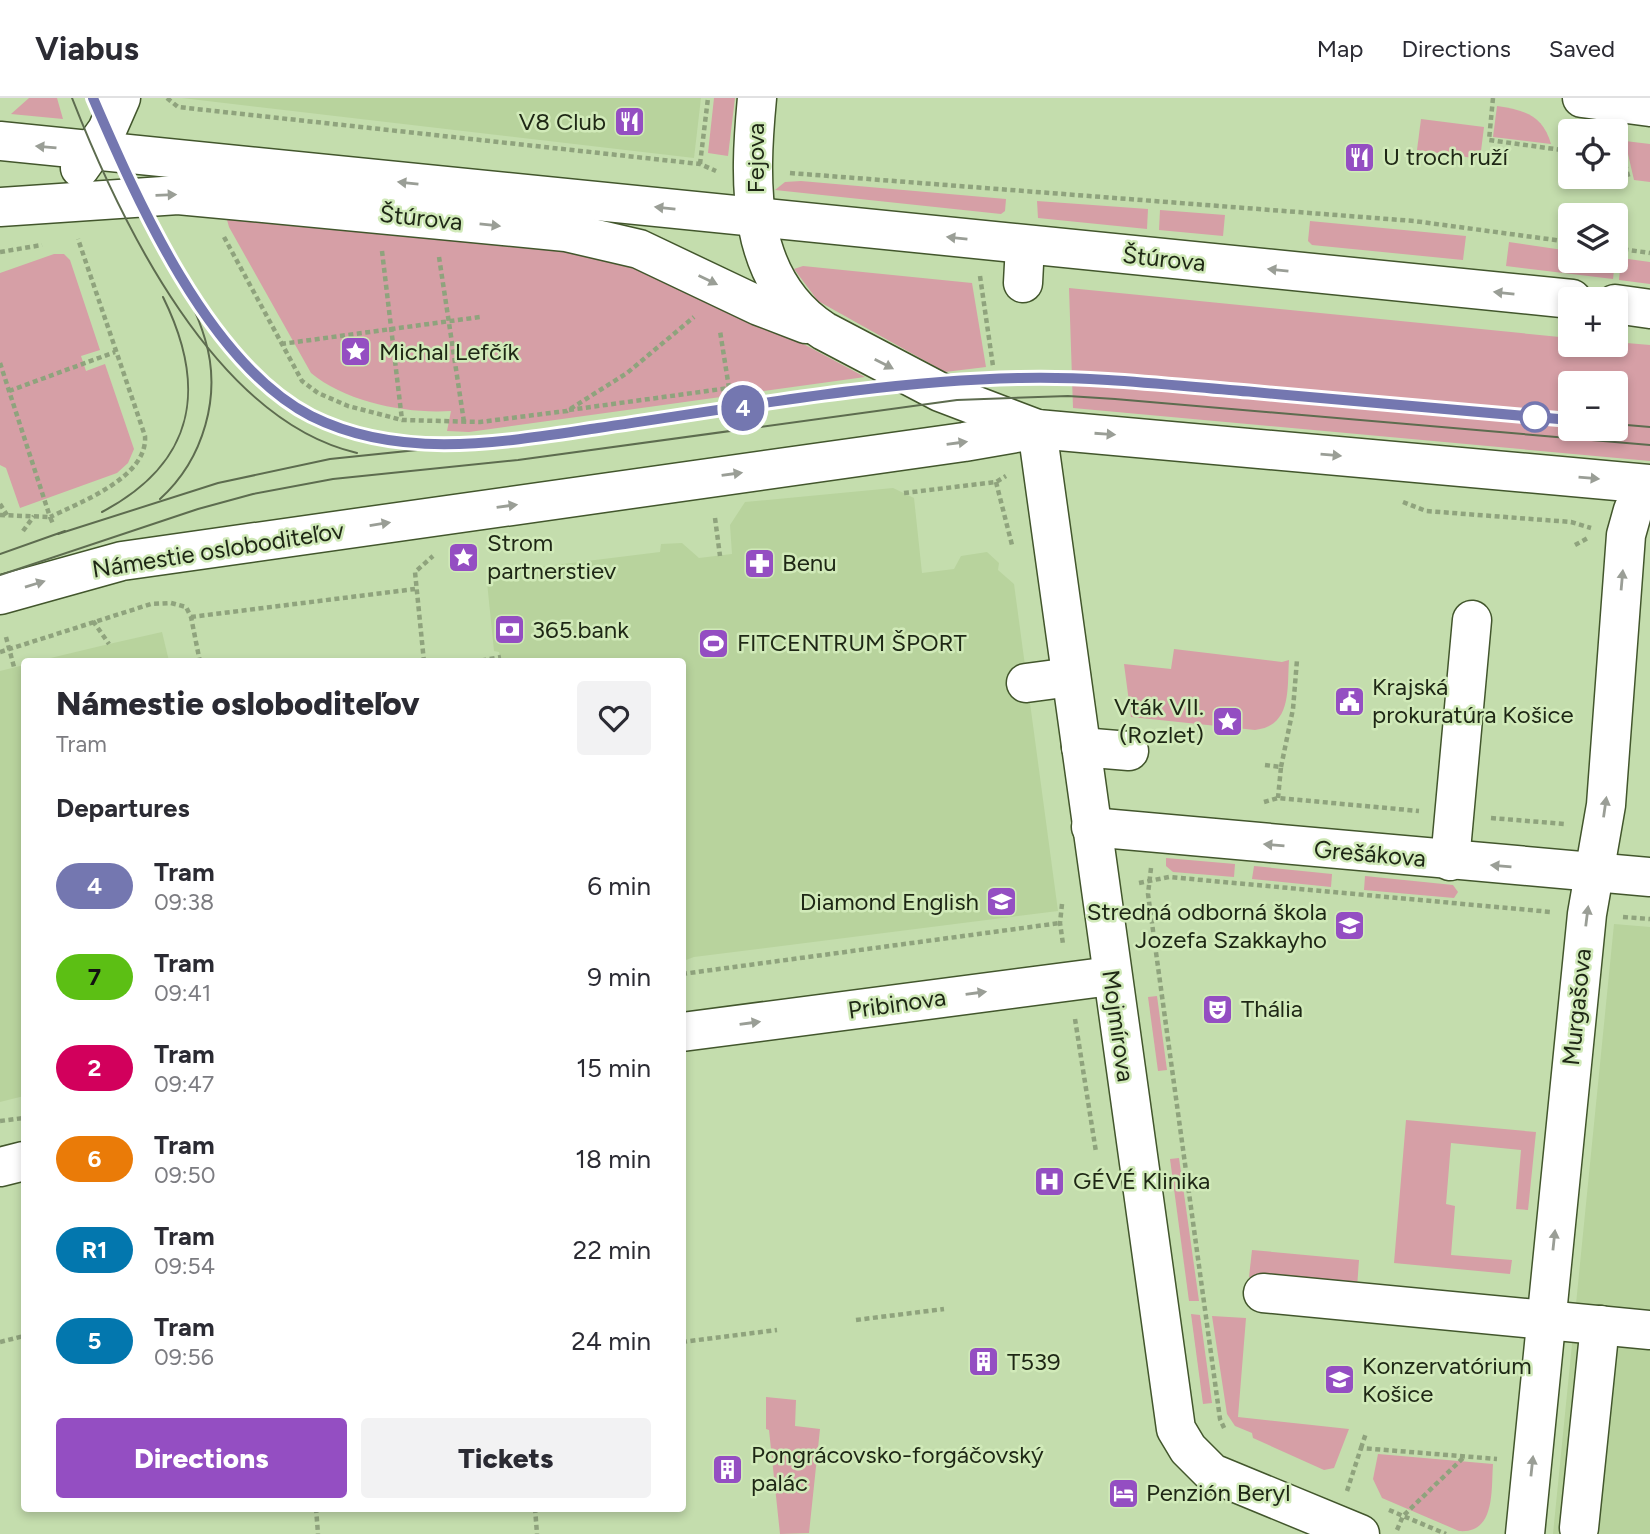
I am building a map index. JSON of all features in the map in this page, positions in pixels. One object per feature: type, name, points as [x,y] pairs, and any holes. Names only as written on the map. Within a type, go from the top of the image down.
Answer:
[{"type":"street","points":[[0,206],[31,199],[53,190],[74,176],[107,130],[121,98]]},
{"type":"street","points":[[127,98],[131,116],[144,133],[191,161]]},
{"type":"street","name":"Fejova","points":[[757,98],[753,173],[757,217]]},
{"type":"street","points":[[1582,98],[1650,107]]},
{"type":"street","points":[[0,141],[191,161]]},
{"type":"street","name":"Štúrova","points":[[191,161],[1558,298]]},
{"type":"street","name":"Štúrova","points":[[0,206],[178,195],[566,232],[639,248],[759,306],[824,331]]},
{"type":"street","name":"Štúrova","points":[[757,217],[765,252],[779,289],[805,319],[940,392],[1037,429]]},
{"type":"street","points":[[1023,283],[1025,245]]},
{"type":"street","points":[[1628,306],[1650,309]]},
{"type":"street","name":"Štúrova","points":[[439,515],[951,444],[1037,429],[1650,487]]},
{"type":"street","name":"Mojmírova","points":[[1037,429],[1176,1429],[1188,1449],[1212,1473],[1353,1515]]},
{"type":"street","name":"Murgašova","points":[[1525,1534],[1587,914],[1602,828],[1619,661],[1618,623],[1626,534],[1633,510],[1650,487]]},
{"type":"street","name":"Námestie osloboditeľov","points":[[0,596],[122,561],[439,515]]},
{"type":"street","points":[[1450,861],[1472,620]]},
{"type":"street","points":[[1026,682],[1071,677]]},
{"type":"street","points":[[1081,747],[1129,751]]},
{"type":"street","name":"Grešákova","points":[[1091,827],[1650,877]]},
{"type":"street","name":"Pribinova","points":[[686,1031],[1111,975]]},
{"type":"street","points":[[0,1167],[21,1162]]},
{"type":"street","points":[[1263,1293],[1650,1330]]},
{"type":"street","points":[[1579,1528],[1600,1325]]},
{"type":"path","points":[[167,98],[178,107],[700,164],[717,172],[753,173],[773,177],[798,174],[1414,221],[1558,240]]},
{"type":"path","points":[[700,164],[708,98]]},
{"type":"path","points":[[1493,98],[1489,139],[1558,149]]},
{"type":"path","points":[[217,228],[302,381],[318,393],[358,410],[402,421],[464,422],[567,411],[729,388],[717,320]]},
{"type":"path","points":[[0,517],[50,517],[120,480],[135,467],[146,446],[79,239]]},
{"type":"path","points":[[381,243],[402,421]]},
{"type":"path","points":[[438,246],[464,422]]},
{"type":"path","points":[[1628,250],[1650,253]]},
{"type":"path","points":[[980,276],[993,366]]},
{"type":"path","points":[[567,411],[627,373],[698,313]]},
{"type":"path","points":[[281,344],[480,317]]},
{"type":"path","points":[[9,391],[115,352]]},
{"type":"path","points":[[0,363],[53,524]]},
{"type":"path","points":[[904,493],[996,482],[1009,474],[1041,471]]},
{"type":"path","points":[[0,504],[7,515]]},
{"type":"path","points":[[23,531],[34,516]]},
{"type":"path","points":[[715,518],[720,556]]},
{"type":"path","points":[[191,617],[415,589],[424,658]]},
{"type":"path","points":[[0,652],[161,602],[186,607],[191,617],[199,658]]},
{"type":"path","points":[[93,621],[108,644]]},
{"type":"path","points":[[6,637],[14,667]]},
{"type":"path","points":[[495,658],[501,657]]},
{"type":"path","points":[[1278,798],[1281,767],[1293,709],[1297,660]]},
{"type":"path","points":[[1265,765],[1281,767]]},
{"type":"path","points":[[1262,803],[1278,798],[1602,828]]},
{"type":"path","points":[[1153,833],[1150,906],[1220,1419],[1228,1435]]},
{"type":"path","points":[[1149,881],[1169,877],[1347,895],[1650,919]]},
{"type":"path","points":[[686,973],[1060,923]]},
{"type":"path","points":[[1071,1013],[1077,1024],[1097,1157]]},
{"type":"path","points":[[0,1121],[21,1118]]},
{"type":"path","points":[[856,1320],[944,1309]]},
{"type":"path","points":[[686,1341],[777,1330]]},
{"type":"path","points":[[0,1342],[21,1337]]},
{"type":"path","points":[[1353,1515],[1361,1448],[1366,1433]]},
{"type":"path","points":[[1361,1448],[1502,1459]]},
{"type":"path","points":[[1396,1534],[1404,1516],[1465,1456]]},
{"type":"path","points":[[1336,1486],[1353,1515]]},
{"type":"path","points":[[316,1512],[318,1534]]},
{"type":"path","points":[[535,1512],[537,1534]]},
{"type":"path","points":[[1353,1515],[1404,1516],[1447,1534]]},
{"type":"shaded area","points":[[29,98],[57,98],[63,119],[11,114]]},
{"type":"shaded area","points":[[182,98],[701,98],[694,158]]},
{"type":"shaded area","points":[[714,98],[735,98],[728,156],[708,153]]},
{"type":"shaded area","points":[[1497,106],[1524,112],[1538,120],[1551,144],[1493,137]]},
{"type":"shaded area","points":[[1421,119],[1484,127],[1480,159],[1417,150]]},
{"type":"shaded area","points":[[1628,141],[1650,144],[1650,182],[1634,180]]},
{"type":"shaded area","points":[[801,181],[1006,199],[1005,211],[1001,214],[775,190],[785,182]]},
{"type":"shaded area","points":[[1037,201],[1148,209],[1147,229],[1038,218]]},
{"type":"shaded area","points":[[224,209],[604,251],[727,303],[865,377],[469,432],[447,431],[451,411],[415,410],[377,404],[341,392],[311,373],[229,227]]},
{"type":"shaded area","points":[[1160,210],[1225,215],[1223,236],[1159,230]]},
{"type":"shaded area","points":[[1310,221],[1466,236],[1463,260],[1312,245],[1308,241]]},
{"type":"shaded area","points":[[1509,242],[1558,249],[1558,272],[1506,266]]},
{"type":"shaded area","points":[[54,254],[64,254],[70,260],[100,350],[81,356],[86,371],[105,364],[134,449],[128,463],[117,473],[20,508],[6,468],[0,465],[0,273]]},
{"type":"shaded area","points":[[1628,259],[1650,262],[1650,284],[1619,280],[1620,273],[1628,273]]},
{"type":"shaded area","points":[[803,266],[972,283],[986,367],[945,372],[818,301],[794,269]]},
{"type":"shaded area","points":[[1564,273],[1614,273],[1613,279]]},
{"type":"shaded area","points":[[1069,288],[1558,337],[1558,357],[1628,357],[1628,343],[1650,345],[1650,461],[1073,408]]},
{"type":"shaded area","points":[[893,488],[914,498],[922,573],[954,569],[961,556],[987,552],[999,563],[998,570],[1014,584],[1058,911],[686,960],[686,658],[500,658],[499,652],[494,651],[487,582],[497,572],[660,552],[661,544],[682,543],[699,558],[732,554],[730,525],[745,502]]},
{"type":"shaded area","points":[[162,632],[168,658],[51,658]]},
{"type":"shaded area","points":[[1174,649],[1282,662],[1289,660],[1287,694],[1281,714],[1267,727],[1255,730],[1131,717],[1124,664],[1171,669]]},
{"type":"shaded area","points":[[21,666],[21,1097],[0,1102],[0,671]]},
{"type":"shaded area","points":[[1166,858],[1235,864],[1234,877],[1173,872],[1166,866]]},
{"type":"shaded area","points":[[1254,866],[1332,874],[1331,887],[1252,879]]},
{"type":"shaded area","points":[[1365,876],[1453,885],[1458,892],[1454,898],[1364,890]]},
{"type":"shaded area","points":[[1614,924],[1650,927],[1650,1534],[1553,1534]]},
{"type":"shaded area","points":[[1157,996],[1167,1070],[1158,1071],[1148,997]]},
{"type":"shaded area","points":[[1406,1120],[1536,1132],[1528,1210],[1516,1209],[1521,1150],[1451,1143],[1446,1204],[1455,1206],[1451,1255],[1512,1260],[1510,1274],[1394,1263]]},
{"type":"shaded area","points":[[1179,1158],[1199,1301],[1189,1301],[1170,1159]]},
{"type":"shaded area","points":[[1252,1250],[1359,1260],[1357,1288],[1249,1277]]},
{"type":"shaded area","points":[[1191,1314],[1200,1315],[1212,1403],[1203,1404]]},
{"type":"shaded area","points":[[1212,1316],[1246,1318],[1238,1417],[1349,1429],[1334,1468],[1324,1470],[1253,1438],[1252,1433],[1235,1426],[1227,1414]]},
{"type":"shaded area","points":[[766,1397],[796,1400],[795,1426],[820,1429],[809,1533],[780,1534],[769,1430],[766,1429]]},
{"type":"shaded area","points":[[1378,1454],[1493,1464],[1491,1497],[1485,1518],[1471,1530],[1459,1531],[1382,1498],[1373,1479]]},
{"type":"tram line","points":[[72,98],[117,202],[146,257],[180,310],[217,359],[259,401],[306,433],[357,453]]},
{"type":"tram line","points":[[93,98],[191,302],[210,360],[210,404],[198,446],[188,465],[160,499]]},
{"type":"tram line","name":"4","points":[[93,98],[173,265],[236,353],[263,383],[306,414],[330,425],[383,440],[450,445],[478,444],[867,391],[954,381],[1023,378],[1116,381],[1558,419]]},
{"type":"tram line","points":[[102,512],[133,492],[158,470],[174,446],[185,420],[188,392],[186,362],[177,330],[163,297]]},
{"type":"tram line","points":[[197,300],[241,357],[263,381],[287,401],[343,430],[415,443]]},
{"type":"tram line","points":[[58,534],[218,483],[330,459],[533,438],[954,381],[1023,378],[1116,381],[1558,419]]},
{"type":"tram line","points":[[0,575],[198,509],[253,494],[333,479],[518,460],[957,400],[1068,396],[1115,399],[1650,445]]},
{"type":"tram line","points":[[1628,425],[1650,427]]},
{"type":"tram line","points":[[0,554],[65,531]]},
{"type":"place","name":"V8 Club","points":[[629,122]]},
{"type":"place","name":"U troch ruží","points":[[1360,157]]},
{"type":"place","name":"Michal Lefčík","points":[[356,352]]},
{"type":"place","name":"Strom partnerstiev","points":[[464,557]]},
{"type":"place","name":"Benu","points":[[759,563]]},
{"type":"place","name":"365.bank","points":[[509,630]]},
{"type":"place","name":"FITCENTRUM ŠPORT","points":[[714,643]]},
{"type":"place","name":"Krajská prokuratúra Košice","points":[[1349,701]]},
{"type":"place","name":"Vták VII. (Rozlet)","points":[[1227,721]]},
{"type":"place","name":"Diamond English","points":[[1002,902]]},
{"type":"place","name":"Stredná odborná škola Jozefa Szakkayho","points":[[1350,926]]},
{"type":"place","name":"Thália","points":[[1218,1009]]},
{"type":"place","name":"GÉVÉ Klinika","points":[[1050,1181]]},
{"type":"place","name":"T539","points":[[984,1362]]},
{"type":"place","name":"Konzervatórium Košice","points":[[1339,1380]]},
{"type":"place","name":"Pongrácovsko-forgáčovský palác","points":[[728,1469]]},
{"type":"place","name":"Penzión Beryl","points":[[1123,1493]]}]
